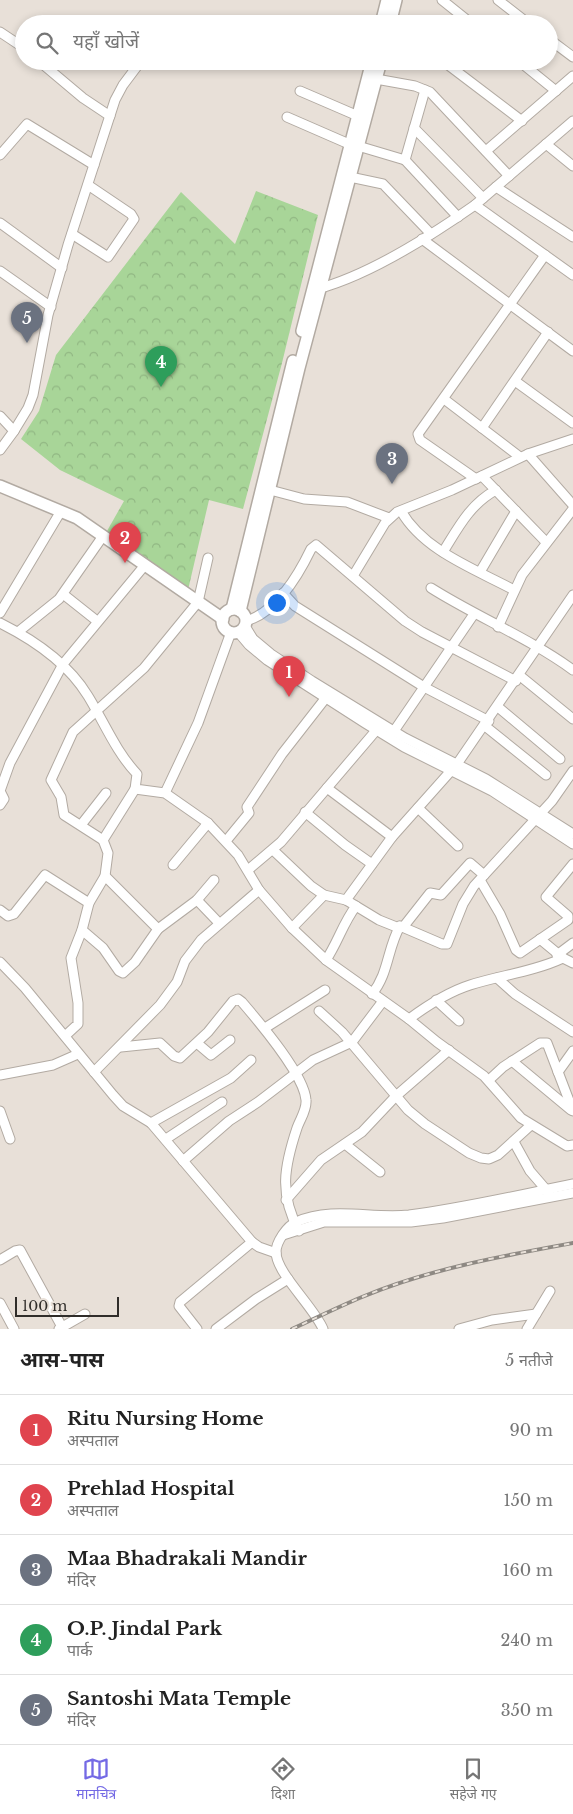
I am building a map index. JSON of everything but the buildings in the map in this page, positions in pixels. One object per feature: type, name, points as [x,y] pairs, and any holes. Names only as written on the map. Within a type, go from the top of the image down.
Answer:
[{"type":"main road","points":[[386,0],[388,15]]},
{"type":"main road","points":[[391,15],[396,0]]},
{"type":"main road","points":[[239,622],[316,289],[350,177],[358,116],[370,70]]},
{"type":"main road","points":[[239,622],[316,289],[354,145],[378,70]]},
{"type":"main road","points":[[0,486],[77,518],[223,619],[226,612],[239,622]]},
{"type":"street","points":[[442,0],[461,15]]},
{"type":"street","points":[[498,0],[517,15]]},
{"type":"street","points":[[0,32],[15,42]]},
{"type":"street","points":[[558,46],[573,57]]},
{"type":"street","points":[[50,70],[77,93],[110,116]]},
{"type":"street","points":[[0,450],[28,408],[51,307],[72,234],[118,93],[135,70]]},
{"type":"street","points":[[456,70],[522,120]]},
{"type":"street","points":[[531,70],[556,90]]},
{"type":"street","points":[[486,151],[573,76]]},
{"type":"street","points":[[376,79],[425,90],[436,97],[509,176]]},
{"type":"street","points":[[404,160],[425,90]]},
{"type":"street","points":[[300,91],[358,116]]},
{"type":"street","points":[[287,117],[354,145],[404,160],[412,165],[458,217]]},
{"type":"street","points":[[316,289],[351,277],[431,234],[458,217],[475,205],[573,121]]},
{"type":"street","points":[[0,155],[27,124],[94,165]]},
{"type":"street","points":[[414,128],[483,198]]},
{"type":"street","points":[[546,144],[573,166]]},
{"type":"street","points":[[350,177],[383,184],[431,234]]},
{"type":"street","points":[[72,234],[108,257],[134,219],[131,214],[88,185]]},
{"type":"street","points":[[496,187],[573,237]]},
{"type":"street","points":[[475,205],[573,275]]},
{"type":"street","points":[[0,223],[62,268]]},
{"type":"street","points":[[422,239],[573,351]]},
{"type":"street","points":[[545,255],[420,431],[418,438],[496,490],[546,542]]},
{"type":"street","points":[[0,271],[51,307]]},
{"type":"street","points":[[482,428],[548,332]]},
{"type":"street","points":[[515,380],[573,423]]},
{"type":"street","points":[[444,399],[482,428],[524,456],[573,505]]},
{"type":"street","points":[[0,416],[14,431]]},
{"type":"street","points":[[353,576],[389,518],[524,456],[573,439]]},
{"type":"street","points":[[270,490],[304,499],[347,502],[389,518]]},
{"type":"street","points":[[443,552],[470,511],[486,495],[496,490]]},
{"type":"street","points":[[498,627],[514,590],[546,542],[573,509]]},
{"type":"street","points":[[401,511],[414,530],[443,552],[514,590]]},
{"type":"street","points":[[480,572],[516,511]]},
{"type":"street","points":[[0,613],[60,512]]},
{"type":"street","points":[[18,632],[54,605],[103,536]]},
{"type":"street","points":[[239,622],[259,616],[283,593],[296,580],[316,545],[406,621],[451,647],[517,678],[573,719]]},
{"type":"street","points":[[65,1036],[76,1027],[79,1020],[71,965],[73,950],[82,930],[89,903],[105,876],[108,852],[102,840],[63,814],[61,798],[51,780],[73,732],[144,668],[198,602],[208,558]]},
{"type":"street","points":[[0,805],[4,798],[0,791],[10,763],[63,664],[145,566]]},
{"type":"street","points":[[431,588],[474,614],[538,647],[573,670]]},
{"type":"street","points":[[283,593],[295,606],[487,723],[546,775]]},
{"type":"street","points":[[63,594],[98,621]]},
{"type":"street","points":[[346,900],[392,837],[454,768],[487,723],[573,595]]},
{"type":"street","points":[[394,731],[474,614]]},
{"type":"street","points":[[239,622],[253,639],[271,654],[328,695],[454,768]]},
{"type":"street","points":[[165,793],[198,722],[239,622]]},
{"type":"street","points":[[0,624],[18,632],[63,664],[87,694],[121,756],[137,774],[135,789],[102,840]]},
{"type":"street","points":[[226,841],[249,813],[246,808],[282,754],[328,695]]},
{"type":"street","points":[[498,707],[560,758]]},
{"type":"street","points":[[379,726],[394,731],[492,791],[573,834]]},
{"type":"street","points":[[248,870],[273,850],[379,726]]},
{"type":"street","points":[[273,850],[311,886],[324,895],[346,900],[379,920],[442,944],[447,944],[463,904],[482,877],[552,800],[573,771]]},
{"type":"street","points":[[327,788],[392,837]]},
{"type":"street","points":[[135,789],[165,793],[208,823],[226,841],[248,870],[259,890],[292,928],[326,960],[372,994],[409,1018],[489,1080],[510,1108],[531,1125],[567,1146],[573,1145]]},
{"type":"street","points":[[81,825],[106,793]]},
{"type":"street","points":[[418,808],[458,846]]},
{"type":"street","points":[[306,812],[345,845],[372,864]]},
{"type":"street","points":[[537,815],[573,844]]},
{"type":"street","points":[[173,864],[208,823]]},
{"type":"street","points":[[372,994],[384,977],[391,948],[401,927],[430,893],[441,895],[470,864],[482,877],[520,954],[568,920],[568,916],[546,897],[573,864]]},
{"type":"street","points":[[0,910],[8,916],[14,914],[45,875],[89,903]]},
{"type":"street","points":[[105,876],[158,929]]},
{"type":"street","points":[[82,930],[99,944],[119,971],[123,973],[134,962],[158,929],[197,900],[214,880]]},
{"type":"street","points":[[94,1072],[121,1047],[160,1005],[177,982],[185,961],[201,940],[259,890]]},
{"type":"street","points":[[292,928],[324,895]]},
{"type":"street","points":[[197,900],[219,923]]},
{"type":"street","points":[[326,960],[340,938],[342,925],[356,906]]},
{"type":"street","points":[[540,939],[560,956],[573,963]]},
{"type":"street","points":[[409,1018],[436,1000],[468,986],[536,970],[560,956],[573,943]]},
{"type":"street","points":[[0,962],[25,988],[123,1106],[150,1123],[252,1242],[259,1247],[276,1252]]},
{"type":"street","points":[[497,978],[515,994],[573,1032]]},
{"type":"street","points":[[265,1028],[325,990]]},
{"type":"street","points":[[121,1047],[160,1043],[178,1058],[198,1044],[236,1000],[242,1002],[265,1028],[304,1090],[306,1105],[294,1138],[285,1182],[286,1200],[299,1231]]},
{"type":"street","points":[[436,1000],[459,1021]]},
{"type":"street","points":[[183,1161],[229,1121],[295,1075],[313,1060],[352,1042],[383,1001]]},
{"type":"street","points":[[318,1011],[352,1042],[396,1096],[425,1124],[468,1153],[489,1159],[498,1155],[531,1125]]},
{"type":"street","points":[[198,1044],[211,1055],[230,1040]]},
{"type":"street","points":[[489,1080],[512,1061],[540,1043],[548,1043],[573,1111]]},
{"type":"street","points":[[286,1200],[321,1160],[362,1132],[396,1096],[449,1050]]},
{"type":"street","points":[[558,1072],[573,1051]]},
{"type":"street","points":[[0,1075],[53,1065],[78,1054]]},
{"type":"street","points":[[150,1123],[231,1078],[251,1060]]},
{"type":"street","points":[[512,1061],[573,1111]]},
{"type":"street","points":[[166,1140],[222,1102]]},
{"type":"street","points":[[0,1111],[10,1139]]},
{"type":"street","points":[[514,1142],[530,1171],[549,1193]]},
{"type":"street","points":[[345,1144],[380,1172]]},
{"type":"street","points":[[283,1235],[324,1222],[337,1220],[411,1222],[443,1218],[549,1193],[573,1184]]},
{"type":"street","points":[[323,1329],[318,1317],[288,1279],[279,1264],[276,1252],[283,1235],[294,1222],[338,1213],[406,1215],[549,1193],[573,1192]]},
{"type":"street","points":[[197,1329],[179,1306],[180,1302],[252,1242]]},
{"type":"street","points":[[0,1260],[20,1250],[60,1328],[85,1314]]},
{"type":"street","points":[[216,1329],[256,1299],[288,1279]]},
{"type":"street","points":[[527,1329],[550,1291]]},
{"type":"street","points":[[0,1303],[14,1329]]},
{"type":"street","points":[[459,1329],[492,1320],[536,1314]]},
{"type":"green space","points":[[256,191],[318,215],[282,363],[243,509],[209,500],[188,590],[107,531],[124,501],[60,470],[21,439],[39,411],[56,355],[181,192],[235,244]]},
{"type":"railway","points":[[292,1329],[387,1287],[439,1271],[493,1258],[573,1243]]},
{"type":"place","name":"Santoshi Mata Temple","points":[[27,343]]},
{"type":"place","name":"O.P. Jindal Park","points":[[161,387]]},
{"type":"place","name":"Maa Bhadrakali Mandir","points":[[392,484]]},
{"type":"place","name":"Prehlad Hospital","points":[[125,563]]},
{"type":"place","name":"Ritu Nursing Home","points":[[289,697]]}]
